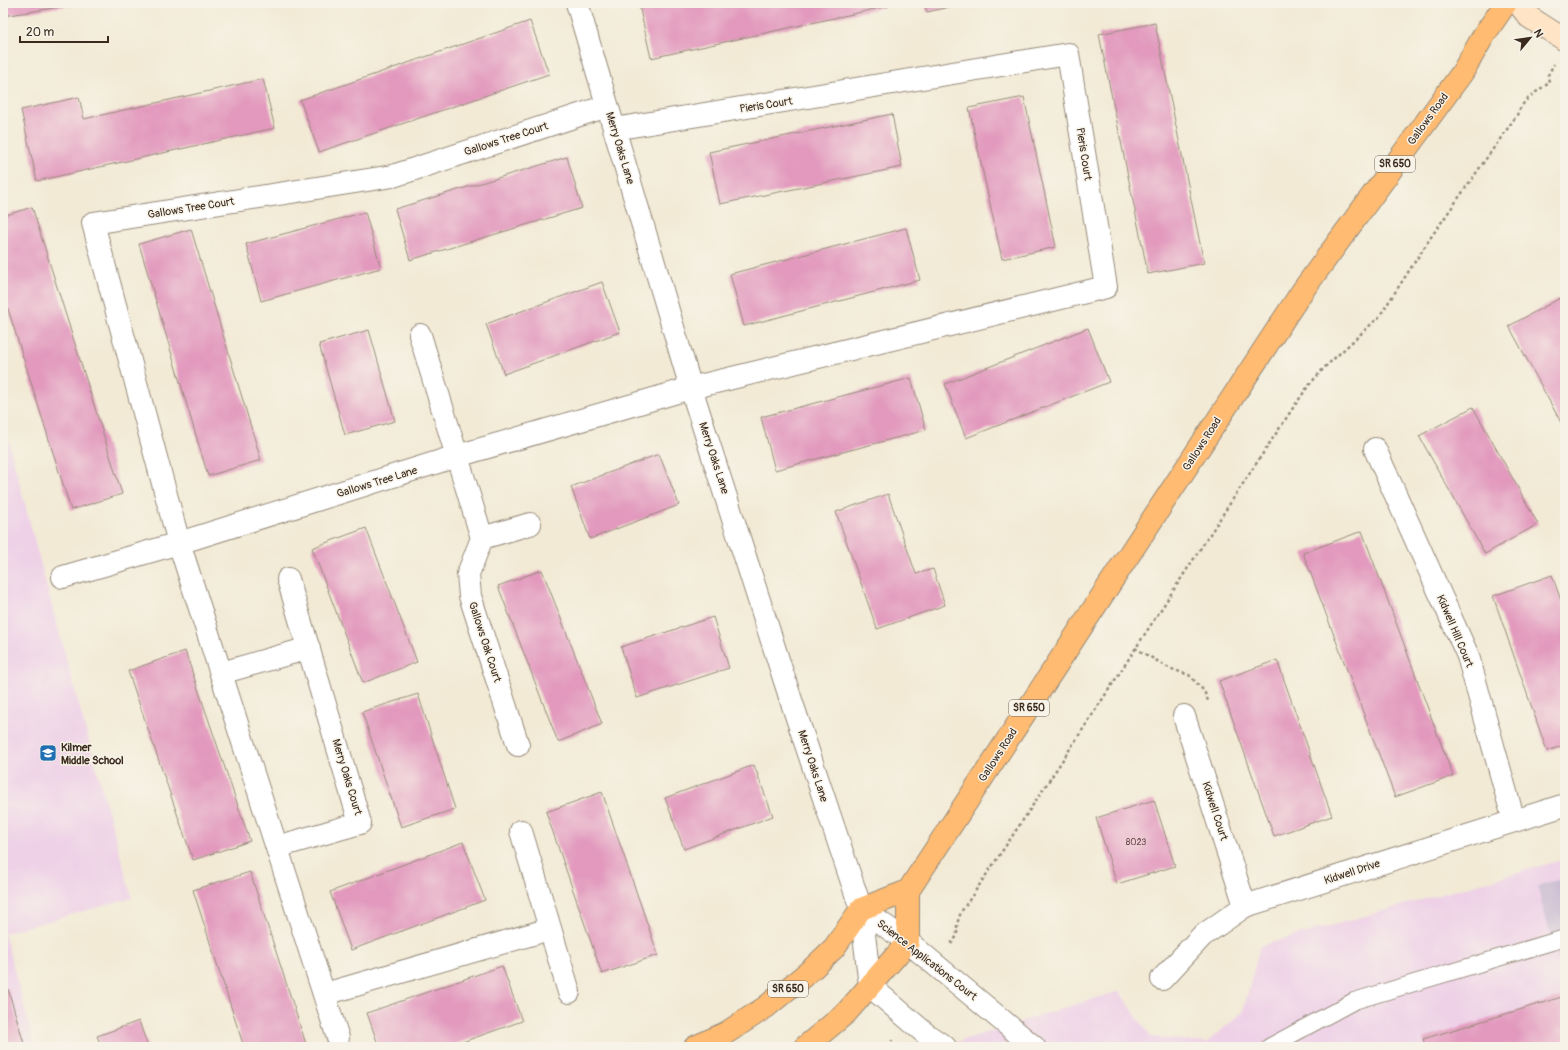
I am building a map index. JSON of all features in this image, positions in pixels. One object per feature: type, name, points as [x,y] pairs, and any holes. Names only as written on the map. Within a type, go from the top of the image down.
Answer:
[{"type":"main road","name":"Gallows Road","points":[[908,891],[1302,290],[1462,73],[1484,35],[1506,3]]},
{"type":"main road","points":[[805,1047],[846,1013],[908,942],[908,891],[861,909]]},
{"type":"main road","name":"SR 650","points":[[695,1047],[726,1033],[766,1007],[812,969],[834,948],[861,909]]},
{"type":"street","name":"Merry Oaks Lane","points":[[577,3],[691,388],[793,705],[861,909]]},
{"type":"street","points":[[1518,3],[1529,17],[1565,40]]},
{"type":"street","name":"Pieris Court","points":[[614,130],[1068,54],[1106,288],[691,388]]},
{"type":"street","name":"Gallows Tree Court","points":[[179,543],[93,223],[393,176],[607,106]]},
{"type":"street","points":[[420,335],[482,538],[530,524]]},
{"type":"street","name":"Gallows Tree Lane","points":[[63,577],[179,543],[458,456],[691,388]]},
{"type":"street","name":"Kidwell Hill Court","points":[[1375,449],[1468,656],[1514,821]]},
{"type":"street","name":"Gallows Oak Court","points":[[482,538],[468,574],[470,596],[518,745]]},
{"type":"street","points":[[179,543],[338,1038]]},
{"type":"street","name":"Merry Oaks Court","points":[[277,847],[360,823],[288,580]]},
{"type":"street","points":[[221,673],[308,648]]},
{"type":"street","name":"Kidwell Court","points":[[1184,716],[1245,906]]},
{"type":"street","name":"Kidwell Drive","points":[[1162,979],[1202,936],[1245,906],[1565,805]]},
{"type":"street","points":[[521,832],[569,992]]},
{"type":"street","name":"Science Applications Court","points":[[861,909],[908,942],[1034,1047]]},
{"type":"street","name":"Science Applications Court","points":[[861,909],[870,986]]},
{"type":"street","points":[[324,994],[550,929]]},
{"type":"street","points":[[870,986],[927,1035],[945,1047]]},
{"type":"lane","points":[[1269,1047],[1354,1001],[1565,938]]},
{"type":"path","points":[[935,965],[957,936],[957,924],[961,912],[1033,807],[1215,525],[1309,385],[1325,367],[1379,317],[1431,237],[1518,114],[1520,106],[1549,83],[1548,75],[1555,63]]},
{"type":"path","points":[[1135,648],[1169,668],[1189,675],[1204,690],[1209,705],[1184,716]]},
{"type":"path","points":[[891,1047],[890,1042],[905,1015]]},
{"type":"shaded area","name":"Kilmer Middle School","points":[[3,421],[53,611],[132,898],[4,933],[35,1047],[3,1047]]},
{"type":"shaded area","points":[[1565,859],[1565,1047],[946,1047],[947,1045],[1119,991],[1151,1037],[1206,1043],[1243,1012],[1260,946]]},
{"type":"shaded area","points":[[1565,878],[1565,986],[1537,886]]},
{"type":"building","points":[[3,3],[79,3],[79,4],[3,16]]},
{"type":"building","points":[[647,3],[889,3],[889,6],[651,58],[639,5]]},
{"type":"building","points":[[924,3],[962,3],[962,4],[927,12]]},
{"type":"building","points":[[530,21],[549,74],[319,152],[300,100]]},
{"type":"building","points":[[1155,23],[1204,263],[1148,274],[1099,34]]},
{"type":"building","points":[[263,79],[275,128],[37,181],[21,110],[79,97],[84,119]]},
{"type":"building","points":[[1024,97],[1056,247],[1002,259],[969,108]]},
{"type":"building","points":[[892,114],[902,167],[720,204],[709,152]]},
{"type":"building","points":[[567,157],[582,208],[410,260],[395,209]]},
{"type":"building","points":[[32,207],[122,494],[71,510],[3,293],[3,216]]},
{"type":"building","points":[[365,212],[381,268],[261,301],[246,244]]},
{"type":"building","points":[[906,228],[920,280],[744,326],[730,274]]},
{"type":"building","points":[[191,229],[261,460],[208,476],[139,244]]},
{"type":"building","points":[[602,282],[620,332],[504,374],[486,324]]},
{"type":"building","points":[[1564,296],[1565,297],[1565,430],[1509,326]]},
{"type":"building","points":[[1088,328],[1109,382],[966,438],[945,384]]},
{"type":"building","points":[[369,330],[395,421],[345,435],[319,344]]},
{"type":"building","points":[[911,378],[926,430],[775,470],[761,417]]},
{"type":"building","points":[[1473,407],[1538,524],[1485,554],[1419,436]]},
{"type":"building","points":[[659,454],[679,505],[590,539],[571,487]]},
{"type":"building","points":[[888,494],[916,574],[933,569],[945,605],[877,629],[836,512]]},
{"type":"building","points":[[366,528],[417,662],[363,683],[312,548]]},
{"type":"building","points":[[1362,531],[1453,776],[1395,797],[1303,553]]},
{"type":"building","points":[[542,570],[602,724],[558,742],[498,586]]},
{"type":"building","points":[[1552,575],[1565,612],[1565,745],[1547,751],[1493,596]]},
{"type":"building","points":[[713,617],[729,668],[637,698],[621,647]]},
{"type":"building","points":[[185,651],[250,841],[193,860],[128,671]]},
{"type":"building","points":[[1277,660],[1332,816],[1274,836],[1219,681]]},
{"type":"building","points":[[418,694],[455,809],[401,827],[362,712]]},
{"type":"building","points":[[754,765],[773,816],[684,849],[665,798]]},
{"type":"building","points":[[602,792],[658,955],[602,974],[546,812]]},
{"type":"building","points":[[1154,800],[1175,866],[1117,884],[1096,818]]},
{"type":"building","points":[[463,842],[485,900],[351,950],[330,892]]},
{"type":"building","points":[[250,872],[307,1047],[244,1047],[193,890]]},
{"type":"building","points":[[502,966],[522,1021],[448,1047],[379,1047],[367,1013]]},
{"type":"building","points":[[8,989],[25,1047],[3,1047],[3,991]]},
{"type":"building","points":[[1565,996],[1565,1047],[1426,1047],[1423,1039]]},
{"type":"building","points":[[139,1021],[148,1047],[102,1047],[97,1036]]},
{"type":"place","name":"Kilmer Middle School","points":[[48,753]]}]
